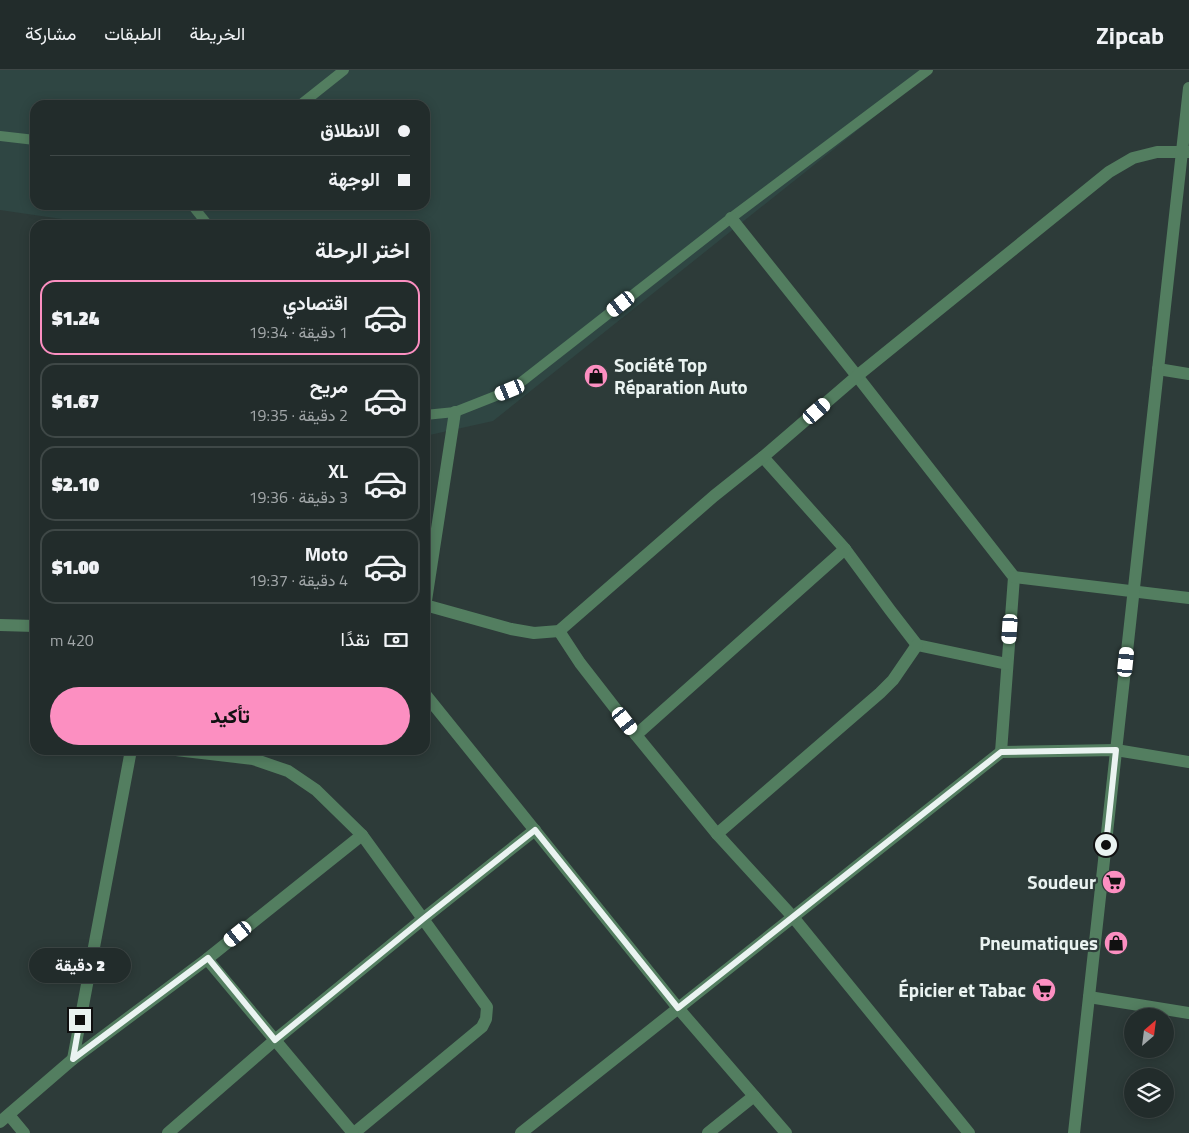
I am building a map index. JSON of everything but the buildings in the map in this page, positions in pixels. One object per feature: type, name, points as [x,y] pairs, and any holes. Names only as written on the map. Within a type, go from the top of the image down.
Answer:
[{"type":"street","points":[[1074,1133],[1158,369],[1186,152],[1189,88]]},
{"type":"street","points":[[430,607],[511,629],[534,633],[558,631],[857,376],[1109,172],[1133,158],[1157,152],[1186,152]]},
{"type":"street","points":[[731,218],[1014,577],[1001,752]]},
{"type":"street","points":[[1158,369],[1189,374]]},
{"type":"street","points":[[430,574],[455,412]]},
{"type":"street","points":[[763,457],[845,549],[917,645],[1007,664]]},
{"type":"street","points":[[636,735],[845,549]]},
{"type":"street","points":[[1014,577],[1189,598]]},
{"type":"street","points":[[0,625],[30,626]]},
{"type":"street","points":[[558,631],[580,663],[636,735],[717,834],[793,917],[969,1133]]},
{"type":"street","points":[[717,834],[880,693],[893,680],[917,645]]},
{"type":"street","points":[[430,700],[678,1008],[786,1133]]},
{"type":"street","points":[[521,1133],[1001,752],[1116,750],[1189,762]]},
{"type":"street","points":[[73,1059],[130,755]]},
{"type":"street","points":[[208,958],[354,1133],[482,1027],[486,1019],[487,1006],[362,835],[316,790],[288,772],[254,759],[219,755]]},
{"type":"street","points":[[168,1133],[275,1040],[535,830]]},
{"type":"street","points":[[24,1133],[4,1119],[73,1059],[208,958],[362,835]]},
{"type":"street","points":[[1089,997],[1189,1013]]},
{"type":"street","points":[[708,1133],[754,1096]]},
{"type":"lane","points":[[306,100],[344,70]]},
{"type":"lane","points":[[430,414],[455,412],[510,390],[731,218],[928,70]]},
{"type":"lane","points":[[0,136],[30,139]]},
{"type":"lane","points":[[196,210],[204,220]]},
{"type":"shaded area","points":[[0,70],[933,70],[493,421],[430,435],[430,220],[69,220],[0,210]]},
{"type":"place","name":"Société Top Réparation Auto","points":[[596,376]]},
{"type":"place","name":"Soudeur","points":[[1114,882]]},
{"type":"place","name":"Pneumatiques","points":[[1116,943]]},
{"type":"place","name":"Épicier et Tabac","points":[[1044,990]]},
{"type":"route","points":[[80,1020],[73,1059],[208,958],[275,1040],[535,830],[678,1008],[1001,752],[1116,750],[1106,845]]}]
